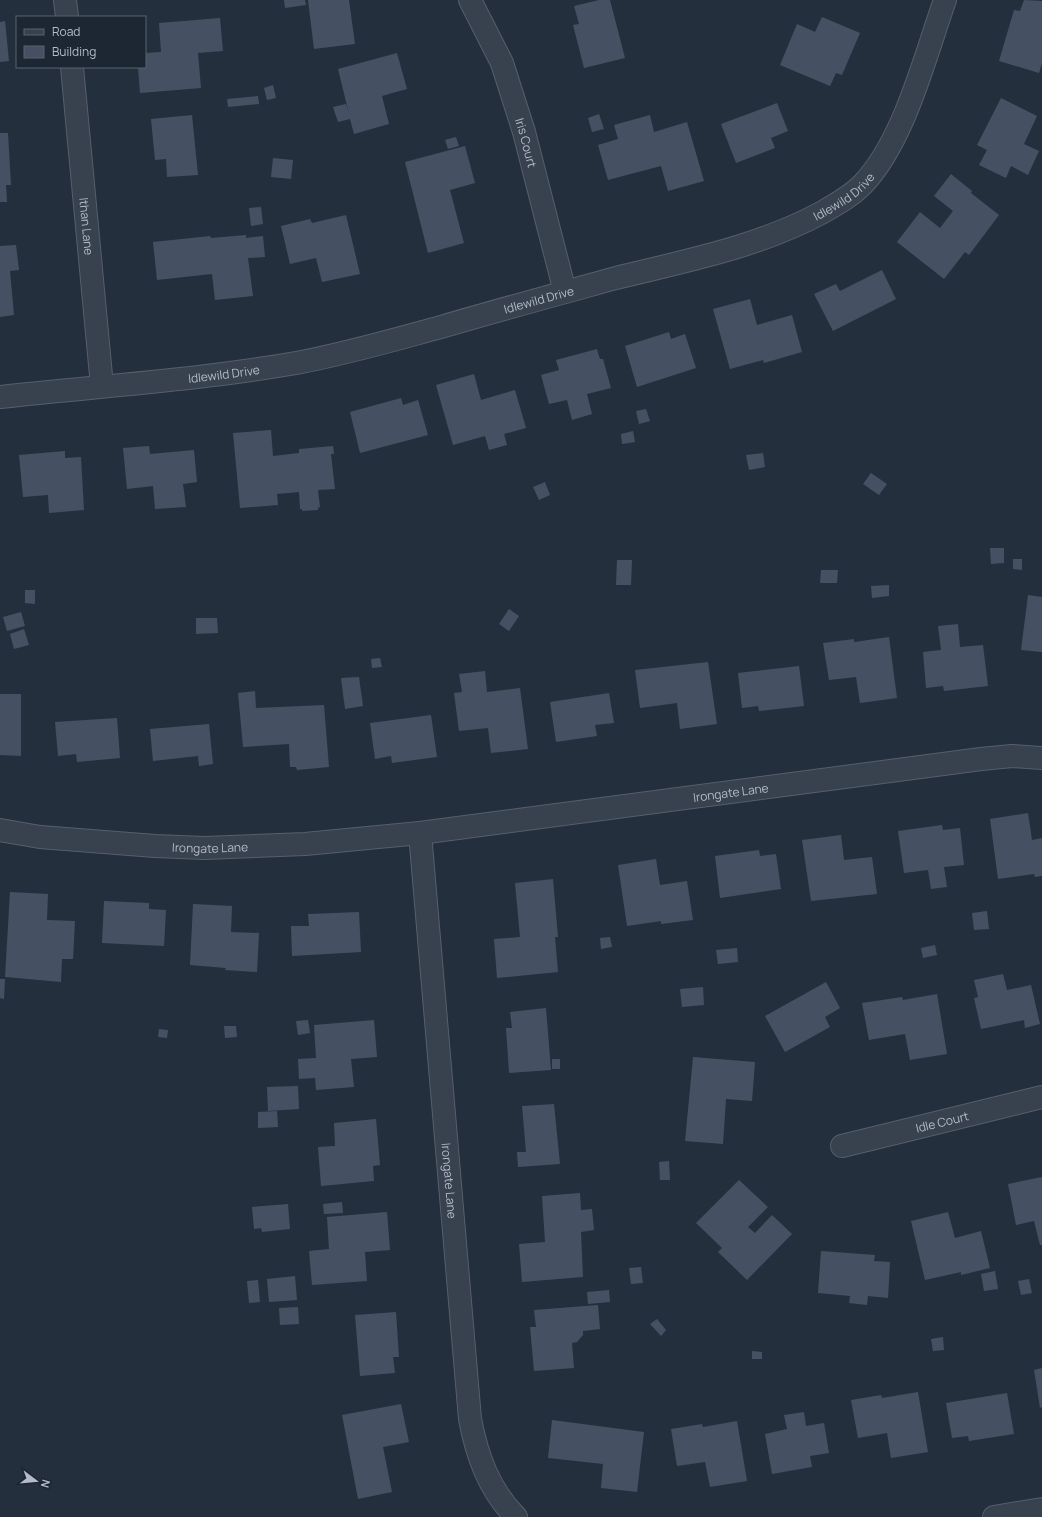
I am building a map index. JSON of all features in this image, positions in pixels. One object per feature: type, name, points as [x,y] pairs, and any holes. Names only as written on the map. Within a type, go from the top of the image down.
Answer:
[{"type":"street","points":[[65,0],[66,16]]},
{"type":"street","name":"Iris Court","points":[[470,0],[502,63],[524,132],[565,292]]},
{"type":"street","name":"Idlewild Drive","points":[[0,396],[177,379],[296,363],[397,339],[565,292],[742,246],[809,219],[837,204],[856,190],[862,185],[878,163],[906,112],[945,0]]},
{"type":"street","name":"Ithan Lane","points":[[72,68],[102,386]]},
{"type":"street","name":"Irongate Lane","points":[[0,830],[107,843],[205,848],[305,844],[420,833],[981,759],[1012,756],[1042,758]]},
{"type":"street","name":"Irongate Lane","points":[[420,833],[470,1419],[476,1447],[484,1470],[494,1491],[516,1517]]},
{"type":"street","name":"Idle Court","points":[[842,1146],[1042,1097]]},
{"type":"street","points":[[994,1517],[1042,1509]]},
{"type":"building","points":[[284,0],[305,0],[306,5],[285,8]]},
{"type":"building","points":[[308,0],[349,0],[355,44],[314,49]]},
{"type":"building","points":[[599,0],[610,0],[625,58],[584,68],[573,25],[579,24],[574,6]]},
{"type":"building","points":[[1024,0],[1042,1],[1042,63],[1039,73],[999,61],[1014,10],[1020,11]]},
{"type":"building","points":[[822,17],[860,33],[842,75],[836,73],[830,86],[780,65],[797,24],[815,32]]},
{"type":"building","points":[[220,18],[223,51],[198,53],[201,88],[140,93],[138,68],[146,68],[146,53],[161,52],[159,23]]},
{"type":"building","points":[[5,21],[9,61],[0,62],[0,22]]},
{"type":"building","points":[[397,53],[407,89],[382,96],[389,124],[354,134],[350,119],[338,122],[333,107],[346,104],[349,114],[338,69]]},
{"type":"building","points":[[273,85],[276,98],[267,100],[264,88]]},
{"type":"building","points":[[258,96],[259,104],[228,107],[227,99]]},
{"type":"building","points":[[1001,98],[1037,116],[1024,144],[1039,151],[1028,175],[1011,166],[1006,178],[979,165],[987,150],[977,145]]},
{"type":"building","points":[[777,103],[788,131],[771,138],[775,148],[736,163],[721,124]]},
{"type":"building","points":[[599,114],[604,129],[592,132],[588,118]]},
{"type":"building","points":[[192,115],[198,175],[167,177],[166,159],[155,160],[151,119]]},
{"type":"building","points":[[650,115],[654,132],[687,122],[704,181],[668,191],[661,166],[608,180],[598,145],[618,139],[614,125]]},
{"type":"building","points":[[0,133],[8,133],[11,185],[6,185],[7,202],[0,202]]},
{"type":"building","points":[[456,137],[459,146],[448,149],[445,140]]},
{"type":"building","points":[[465,146],[475,183],[450,190],[464,243],[428,253],[405,162]]},
{"type":"building","points":[[273,158],[293,160],[291,179],[271,177]]},
{"type":"building","points":[[951,174],[972,191],[971,193],[999,215],[969,255],[965,252],[944,279],[897,242],[920,212],[940,228],[953,211],[934,196]]},
{"type":"building","points":[[261,207],[263,224],[251,226],[249,208]]},
{"type":"building","points":[[346,215],[360,274],[322,282],[316,258],[290,264],[281,226],[310,219],[312,223]]},
{"type":"building","points":[[246,235],[246,238],[263,236],[265,257],[248,258],[253,296],[215,300],[212,274],[157,280],[153,242],[210,236],[211,238]]},
{"type":"building","points":[[16,245],[19,270],[10,271],[14,315],[0,317],[0,246]]},
{"type":"building","points":[[882,270],[896,299],[833,331],[814,294],[836,284],[840,291]]},
{"type":"building","points":[[750,299],[757,325],[792,315],[802,352],[764,363],[763,360],[730,369],[713,309]]},
{"type":"building","points":[[669,332],[671,339],[685,334],[696,368],[637,387],[625,346]]},
{"type":"building","points":[[597,349],[600,359],[603,359],[611,388],[587,394],[592,414],[572,420],[567,400],[549,404],[541,375],[559,370],[556,360]]},
{"type":"building","points":[[474,374],[481,400],[515,390],[526,428],[504,434],[507,445],[489,450],[485,436],[453,445],[436,385]]},
{"type":"building","points":[[401,398],[403,405],[418,400],[428,435],[360,453],[350,412]]},
{"type":"building","points":[[646,409],[650,421],[639,424],[636,411]]},
{"type":"building","points":[[271,430],[273,456],[299,453],[299,449],[333,446],[334,454],[331,454],[335,489],[318,490],[320,507],[318,510],[302,511],[302,509],[300,509],[299,492],[277,494],[278,505],[240,508],[233,433]]},
{"type":"building","points":[[633,431],[635,442],[622,444],[621,434]]},
{"type":"building","points":[[149,446],[150,454],[194,450],[197,482],[183,484],[186,507],[155,509],[153,486],[127,489],[123,448]]},
{"type":"building","points":[[65,451],[65,458],[81,457],[84,510],[49,513],[48,495],[23,497],[19,455]]},
{"type":"building","points":[[763,453],[765,467],[749,470],[746,455]]},
{"type":"building","points":[[871,473],[887,484],[879,495],[863,484]]},
{"type":"building","points":[[545,482],[550,495],[539,500],[533,487]]},
{"type":"building","points":[[990,548],[1004,548],[1004,563],[991,564]]},
{"type":"building","points":[[1013,559],[1022,559],[1022,570],[1013,569]]},
{"type":"building","points":[[617,560],[632,560],[631,585],[616,585]]},
{"type":"building","points":[[821,570],[838,570],[837,583],[820,583]]},
{"type":"building","points":[[889,585],[889,596],[872,598],[871,586]]},
{"type":"building","points":[[25,590],[35,590],[35,604],[25,603]]},
{"type":"building","points":[[1028,595],[1042,597],[1042,652],[1021,650]]},
{"type":"building","points":[[509,609],[519,616],[509,631],[499,624]]},
{"type":"building","points":[[21,612],[25,626],[7,631],[3,617]]},
{"type":"building","points":[[196,618],[217,618],[218,633],[196,634]]},
{"type":"building","points":[[958,624],[960,647],[983,645],[988,686],[944,691],[943,686],[926,688],[923,652],[941,650],[938,626]]},
{"type":"building","points":[[24,629],[29,645],[14,649],[10,634]]},
{"type":"building","points":[[889,637],[897,698],[860,703],[856,677],[829,680],[823,643],[854,639],[854,642]]},
{"type":"building","points":[[380,658],[382,667],[372,668],[371,659]]},
{"type":"building","points":[[708,662],[717,724],[680,729],[677,703],[640,708],[635,670]]},
{"type":"building","points":[[799,666],[804,706],[759,711],[758,706],[742,708],[738,673]]},
{"type":"building","points":[[485,671],[487,692],[520,688],[528,749],[491,753],[488,728],[459,731],[454,693],[462,692],[459,674]]},
{"type":"building","points":[[359,677],[363,706],[345,709],[341,678]]},
{"type":"building","points":[[255,691],[256,708],[324,705],[329,767],[297,770],[296,767],[290,767],[289,744],[243,747],[238,693]]},
{"type":"building","points":[[609,693],[614,723],[595,725],[597,736],[556,742],[550,702]]},
{"type":"building","points":[[0,694],[21,694],[21,756],[0,755]]},
{"type":"building","points":[[431,715],[437,757],[392,763],[391,756],[375,759],[370,723]]},
{"type":"building","points":[[117,718],[120,758],[77,762],[76,754],[58,756],[55,722]]},
{"type":"building","points":[[209,724],[213,764],[199,766],[198,756],[153,761],[150,729]]},
{"type":"building","points":[[1028,813],[1032,840],[1042,838],[1042,876],[1035,877],[1034,874],[998,879],[990,819]]},
{"type":"building","points":[[942,825],[943,830],[960,828],[964,865],[944,867],[947,887],[931,889],[928,870],[904,873],[898,831]]},
{"type":"building","points":[[841,835],[844,860],[872,857],[877,894],[811,901],[802,840]]},
{"type":"building","points":[[759,850],[760,856],[776,854],[781,889],[720,898],[715,856]]},
{"type":"building","points":[[656,859],[660,885],[687,881],[693,920],[661,924],[661,921],[627,926],[618,865]]},
{"type":"building","points":[[553,879],[558,937],[555,937],[558,972],[497,978],[494,939],[520,937],[515,883]]},
{"type":"building","points":[[10,892],[48,894],[47,920],[75,921],[73,959],[62,959],[61,982],[5,977]]},
{"type":"building","points":[[104,901],[149,903],[149,909],[166,910],[164,946],[102,943]]},
{"type":"building","points":[[193,904],[232,906],[231,932],[259,933],[257,972],[225,970],[226,968],[190,965]]},
{"type":"building","points":[[987,911],[989,929],[974,930],[972,913]]},
{"type":"building","points":[[359,912],[361,952],[292,956],[291,926],[309,926],[308,914]]},
{"type":"building","points":[[610,937],[612,947],[601,949],[600,938]]},
{"type":"building","points":[[935,945],[937,955],[923,958],[921,948]]},
{"type":"building","points":[[737,948],[738,962],[718,964],[716,950]]},
{"type":"building","points":[[1003,974],[1007,990],[1031,985],[1040,1024],[1025,1028],[1024,1020],[981,1029],[974,998],[978,997],[974,980]]},
{"type":"building","points":[[0,979],[5,979],[4,999],[0,998]]},
{"type":"building","points":[[826,982],[840,1008],[825,1017],[830,1027],[785,1052],[765,1016]]},
{"type":"building","points":[[703,987],[704,1005],[682,1007],[680,989]]},
{"type":"building","points":[[937,994],[947,1054],[910,1060],[905,1034],[869,1040],[862,1003],[902,997],[903,1000]]},
{"type":"building","points":[[546,1008],[551,1070],[509,1073],[506,1028],[512,1028],[510,1012]]},
{"type":"building","points":[[308,1020],[310,1033],[298,1035],[296,1021]]},
{"type":"building","points":[[374,1020],[377,1057],[351,1059],[354,1087],[316,1090],[315,1078],[299,1079],[298,1059],[316,1058],[314,1025]]},
{"type":"building","points":[[224,1026],[236,1026],[237,1037],[225,1038]]},
{"type":"building","points":[[159,1029],[168,1030],[167,1038],[158,1037]]},
{"type":"building","points":[[693,1057],[755,1062],[752,1101],[726,1099],[723,1144],[685,1141]]},
{"type":"building","points":[[552,1059],[560,1059],[560,1069],[552,1069]]},
{"type":"building","points":[[298,1086],[299,1109],[268,1111],[267,1087]]},
{"type":"building","points":[[554,1104],[560,1164],[518,1167],[517,1152],[526,1152],[522,1106]]},
{"type":"building","points":[[277,1111],[278,1127],[258,1128],[258,1112]]},
{"type":"building","points":[[376,1119],[380,1165],[373,1166],[374,1181],[321,1186],[318,1147],[335,1146],[334,1123]]},
{"type":"building","points":[[669,1161],[670,1180],[660,1180],[659,1162]]},
{"type":"building","points":[[1042,1177],[1042,1245],[1040,1245],[1034,1221],[1016,1225],[1008,1184]]},
{"type":"building","points":[[739,1180],[768,1207],[748,1227],[755,1233],[772,1215],[792,1234],[747,1280],[718,1252],[722,1248],[696,1223]]},
{"type":"building","points":[[580,1193],[581,1210],[592,1209],[594,1230],[581,1232],[583,1277],[522,1282],[519,1244],[545,1242],[542,1196]]},
{"type":"building","points":[[342,1202],[343,1213],[324,1214],[323,1204]]},
{"type":"building","points":[[288,1204],[290,1229],[262,1232],[261,1228],[254,1229],[252,1207]]},
{"type":"building","points":[[387,1212],[390,1250],[365,1252],[367,1281],[312,1285],[309,1251],[329,1249],[327,1217]]},
{"type":"building","points":[[948,1212],[955,1238],[981,1231],[990,1268],[961,1275],[961,1272],[925,1280],[911,1221]]},
{"type":"building","points":[[821,1251],[875,1255],[874,1261],[890,1262],[888,1298],[868,1296],[867,1305],[849,1303],[850,1296],[818,1293]]},
{"type":"building","points":[[641,1267],[643,1283],[631,1284],[629,1268]]},
{"type":"building","points":[[995,1271],[998,1289],[984,1291],[981,1274]]},
{"type":"building","points":[[295,1276],[297,1300],[269,1302],[267,1279]]},
{"type":"building","points":[[1029,1279],[1032,1293],[1021,1295],[1018,1281]]},
{"type":"building","points":[[258,1280],[260,1302],[249,1303],[247,1281]]},
{"type":"building","points":[[609,1290],[610,1302],[588,1304],[587,1292]]},
{"type":"building","points":[[598,1305],[600,1329],[583,1331],[583,1335],[577,1342],[572,1343],[574,1368],[534,1371],[530,1327],[536,1327],[534,1310]]},
{"type":"building","points":[[298,1307],[299,1324],[280,1325],[279,1308]]},
{"type":"building","points":[[396,1312],[399,1357],[393,1357],[395,1373],[360,1376],[355,1315]]},
{"type":"building","points":[[657,1319],[666,1330],[661,1336],[650,1324]]},
{"type":"building","points":[[943,1337],[944,1350],[933,1351],[931,1339]]},
{"type":"building","points":[[752,1351],[762,1352],[762,1359],[752,1359]]},
{"type":"building","points":[[1042,1368],[1042,1407],[1040,1408],[1034,1370]]},
{"type":"building","points":[[918,1392],[928,1452],[891,1458],[887,1433],[858,1438],[851,1400],[881,1395],[882,1398]]},
{"type":"building","points":[[1007,1393],[1014,1434],[969,1441],[968,1436],[952,1438],[946,1403]]},
{"type":"building","points":[[401,1404],[409,1442],[383,1447],[392,1492],[358,1499],[342,1415]]},
{"type":"building","points":[[804,1412],[806,1426],[824,1423],[829,1453],[810,1456],[812,1467],[772,1474],[765,1434],[787,1429],[784,1415]]},
{"type":"building","points":[[552,1420],[644,1432],[637,1492],[601,1488],[603,1464],[548,1458]]},
{"type":"building","points":[[737,1421],[747,1481],[710,1487],[705,1462],[677,1466],[671,1429],[702,1424],[703,1427]]}]
